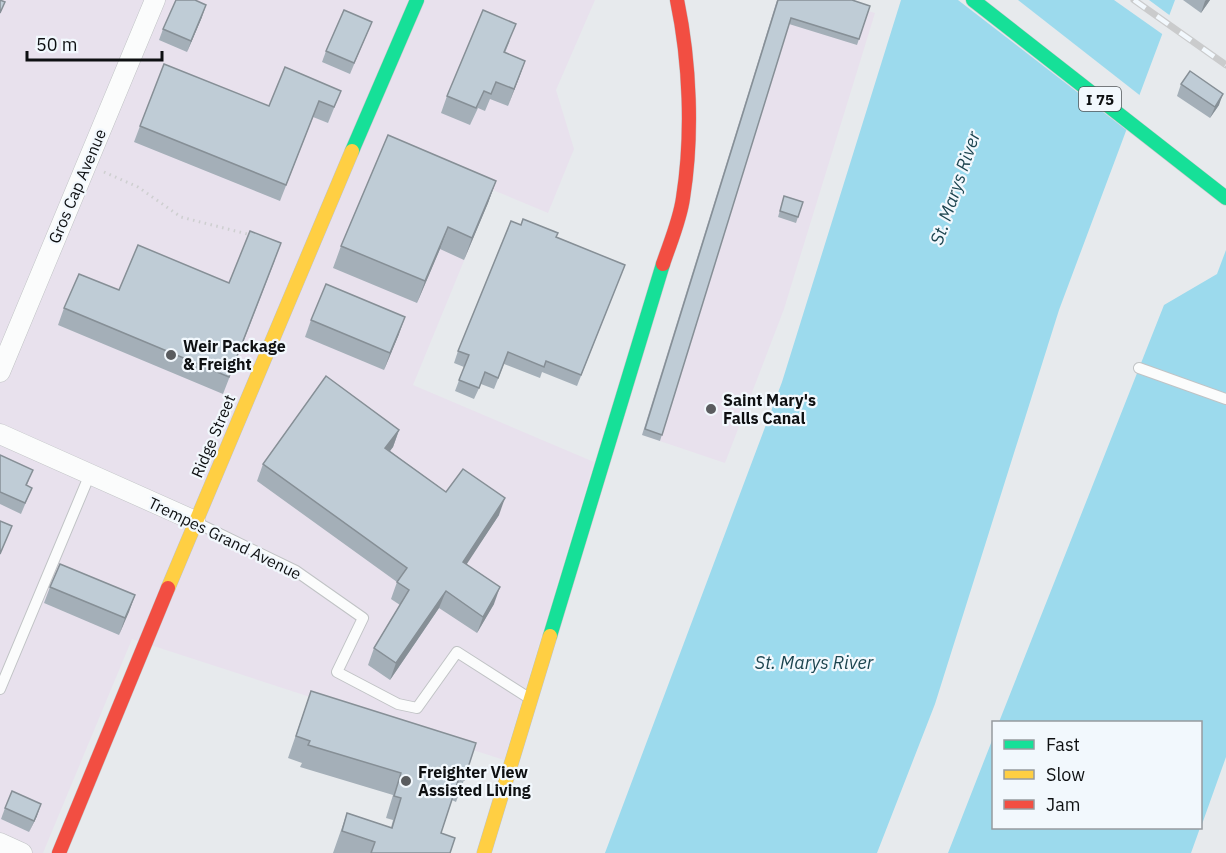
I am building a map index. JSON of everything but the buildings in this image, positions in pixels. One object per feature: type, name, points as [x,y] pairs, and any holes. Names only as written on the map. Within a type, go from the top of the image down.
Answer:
[{"type":"main road","name":"Ridge Street","points":[[59,853],[195,521],[417,0]]},
{"type":"main road","points":[[484,853],[683,199],[689,96],[681,16],[677,0]]},
{"type":"main road","name":"I 75","points":[[974,0],[1226,198]]},
{"type":"street","name":"Gros Cap Avenue","points":[[0,372],[155,0]]},
{"type":"street","name":"Trempes Grand Avenue","points":[[0,434],[195,521]]},
{"type":"street","points":[[0,843],[22,853]]},
{"type":"lane","points":[[1139,368],[1226,399]]},
{"type":"lane","points":[[0,689],[90,474]]},
{"type":"lane","name":"Trempes Grand Avenue","points":[[195,521],[296,571],[363,618],[337,672],[398,704],[417,708],[457,652],[513,690],[530,698]]},
{"type":"path","points":[[86,164],[138,187],[181,217],[254,236]]},
{"type":"shaded area","points":[[0,0],[595,0],[556,90],[574,149],[548,213],[493,190],[413,385],[594,462],[504,760],[132,639],[43,853],[0,853]]},
{"type":"shaded area","points":[[777,0],[831,0],[875,13],[784,309],[725,463],[642,435]]},
{"type":"water","name":"St. Marys River","points":[[901,0],[1175,0],[1059,310],[935,704],[877,853],[605,853],[782,382]]},
{"type":"water","points":[[1226,250],[1226,757],[1202,824],[1202,721],[999,721],[1164,305],[1217,274]]},
{"type":"water","points":[[992,741],[992,829],[1200,829],[1191,853],[948,853]]},
{"type":"pier","points":[[958,0],[1018,0],[1142,97],[1129,132]]},
{"type":"pier","points":[[1114,0],[1149,0],[1172,17],[1165,36]]},
{"type":"railway","points":[[1134,0],[1226,65]]},
{"type":"traffic: fast","points":[[352,151],[417,0]]},
{"type":"traffic: fast","points":[[973,0],[1226,198]]},
{"type":"traffic: fast","points":[[550,636],[663,264]]},
{"type":"traffic: slow","points":[[168,588],[352,151]]},
{"type":"traffic: slow","points":[[484,853],[550,636]]},
{"type":"traffic: jam","points":[[663,264],[682,206],[688,149],[689,99],[685,48],[677,0]]},
{"type":"traffic: jam","points":[[59,853],[168,588]]},
{"type":"place","name":"Weir Package & Freight","points":[[171,355]]},
{"type":"place","name":"Saint Mary's Falls Canal","points":[[711,409]]},
{"type":"place","name":"Freighter View Assisted Living","points":[[406,781]]}]
